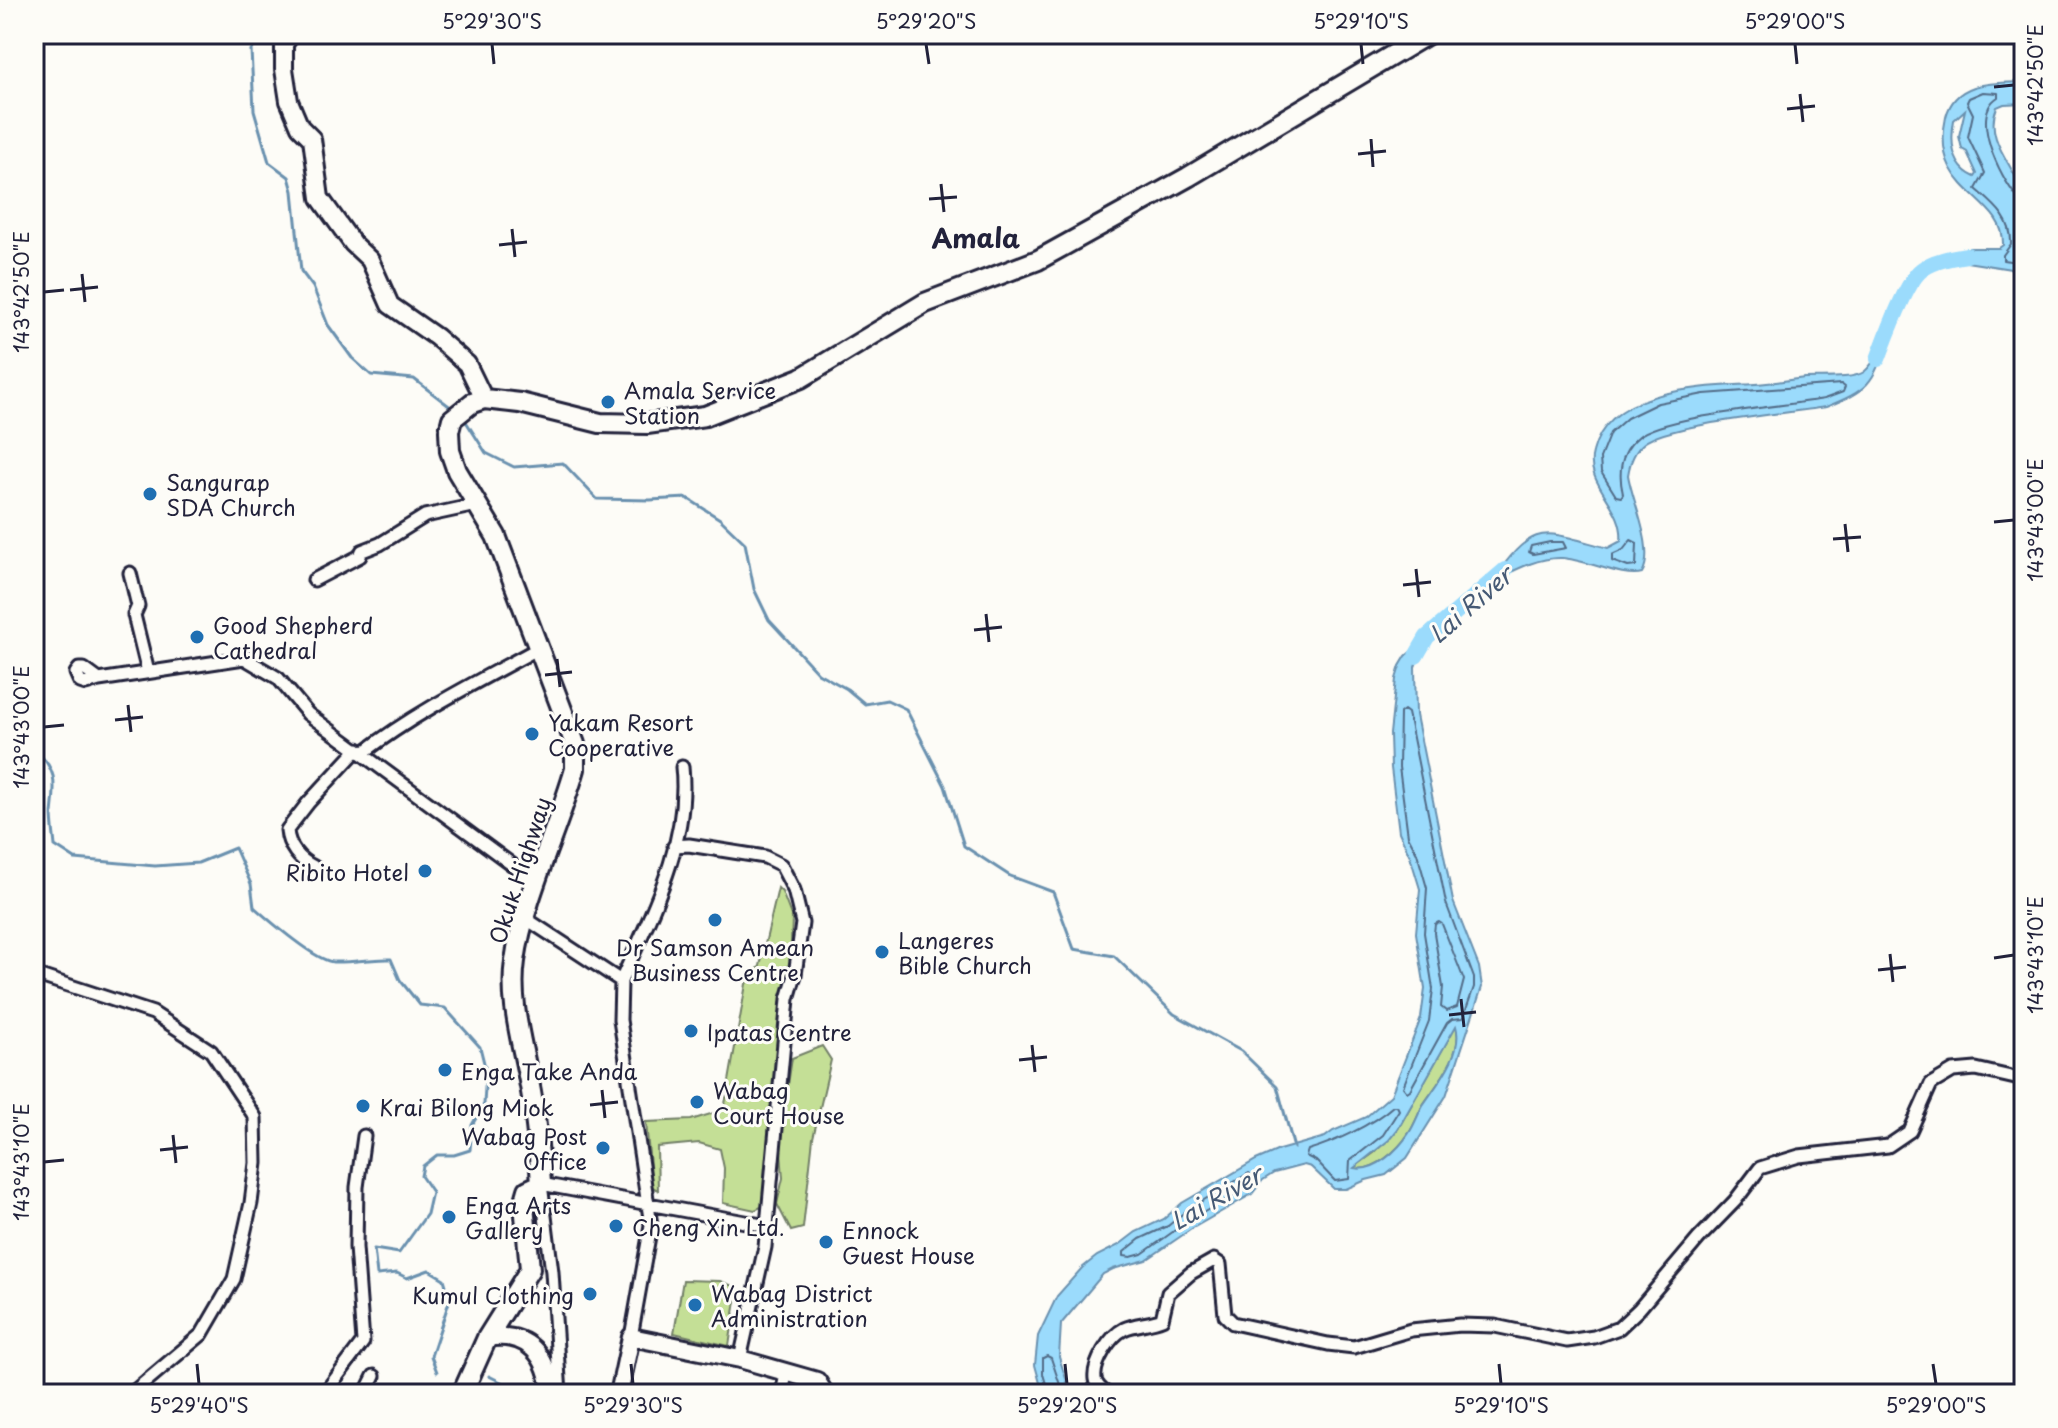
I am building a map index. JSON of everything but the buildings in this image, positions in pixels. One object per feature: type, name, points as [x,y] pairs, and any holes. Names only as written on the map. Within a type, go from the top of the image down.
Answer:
[{"type":"main road","points":[[478,401],[520,403],[600,423],[647,424],[705,416],[801,378],[925,303],[1038,260],[1201,169],[1428,34]]},
{"type":"main road","name":"Okuk Highway","points":[[478,401],[452,419],[450,451],[457,471],[496,536],[575,744],[575,769],[525,918],[515,961],[514,986],[519,1029],[538,1138],[541,1184]]},
{"type":"main road","points":[[462,1394],[487,1338],[530,1269],[524,1204],[528,1190],[541,1184]]},
{"type":"street","points":[[291,34],[284,44],[289,101],[300,127],[312,139],[320,198],[353,244],[370,260],[390,305],[436,337],[467,364],[478,401]]},
{"type":"street","points":[[314,580],[425,516],[476,505]]},
{"type":"street","points":[[130,573],[138,606],[134,615],[148,672]]},
{"type":"street","points":[[314,867],[305,863],[288,842],[287,830],[308,803],[360,751],[539,648]]},
{"type":"street","points":[[99,680],[244,658],[278,678],[308,714],[537,883]]},
{"type":"street","points":[[619,1394],[651,1225],[620,1020],[621,981],[659,900],[674,846],[684,786],[682,767]]},
{"type":"street","points":[[674,846],[689,845],[765,857],[781,865],[794,890],[802,923],[795,975],[788,999],[767,1226],[740,1359]]},
{"type":"street","points":[[525,918],[621,981]]},
{"type":"street","points":[[34,974],[139,1008],[211,1051],[255,1117],[256,1163],[251,1203],[234,1279],[202,1334],[131,1394]]},
{"type":"street","points":[[1107,1394],[1095,1378],[1102,1355],[1115,1337],[1125,1328],[1162,1319],[1168,1293],[1191,1273],[1214,1260],[1220,1264],[1223,1276],[1225,1315],[1233,1323],[1328,1344],[1354,1347],[1411,1330],[1460,1325],[1495,1326],[1567,1341],[1594,1337],[1619,1328],[1639,1309],[1735,1201],[1760,1168],[1799,1156],[1888,1146],[1910,1131],[1931,1084],[1953,1071],[1976,1069],[2024,1080]]},
{"type":"street","points":[[324,1394],[363,1342],[356,1247],[357,1187],[364,1136]]},
{"type":"street","points":[[560,1394],[552,1272],[541,1184],[767,1226]]},
{"type":"street","points":[[487,1338],[506,1335],[528,1345],[543,1359],[551,1394]]},
{"type":"street","points":[[631,1337],[740,1359],[817,1381],[825,1394]]},
{"type":"street","points":[[782,1394],[786,1374]]},
{"type":"street","points":[[365,1394],[374,1376]]},
{"type":"green space","points":[[778,888],[792,918],[790,968],[781,1014],[763,1206],[755,1210],[723,1203],[724,1168],[720,1149],[699,1143],[657,1147],[658,1190],[652,1187],[646,1122],[691,1120],[724,1110],[746,984],[760,966]]},
{"type":"green space","points":[[1456,1025],[1457,1046],[1453,1057],[1404,1140],[1377,1164],[1353,1168],[1374,1153],[1398,1129]]},
{"type":"green space","points":[[822,1046],[831,1060],[813,1138],[803,1228],[791,1231],[777,1204],[783,1178],[780,1138],[792,1058]]},
{"type":"green space","points":[[683,1280],[720,1281],[738,1288],[729,1346],[674,1333]]},
{"type":"water","points":[[2024,82],[2024,103],[1997,107],[1994,130],[2024,195],[2024,271],[1947,259],[1967,248],[1999,248],[2003,245],[2000,228],[1993,215],[1957,178],[1948,162],[1944,143],[1946,117],[1951,105],[1958,96],[1978,86]],"holes":[[[1965,110],[1959,136],[1962,149],[1967,152],[1977,174],[1975,177],[1961,167],[1954,153],[1954,120]]]},
{"type":"water","points":[[1885,342],[1877,368],[1867,384],[1826,407],[1677,430],[1644,443],[1633,457],[1628,475],[1645,539],[1646,563],[1642,573],[1625,573],[1571,559],[1553,558],[1525,566],[1491,582],[1518,548],[1541,535],[1553,534],[1608,548],[1621,541],[1617,517],[1594,475],[1592,464],[1593,452],[1602,431],[1618,414],[1638,403],[1685,390],[1859,375],[1870,366]]},
{"type":"water","points":[[1427,637],[1415,667],[1416,715],[1453,901],[1479,967],[1482,987],[1446,1096],[1407,1158],[1386,1175],[1346,1189],[1334,1189],[1311,1167],[1304,1165],[1274,1173],[1263,1180],[1252,1194],[1146,1260],[1103,1274],[1061,1324],[1059,1357],[1071,1394],[1043,1394],[1035,1365],[1038,1336],[1057,1296],[1082,1268],[1136,1232],[1164,1219],[1182,1203],[1256,1160],[1325,1137],[1366,1117],[1391,1095],[1421,1018],[1425,989],[1416,933],[1420,889],[1399,832],[1391,768],[1390,734],[1396,679],[1406,656]],"holes":[[[1456,1026],[1457,1036],[1448,1068],[1405,1139],[1378,1163],[1362,1169],[1354,1168],[1398,1129]]]},
{"type":"waterway","points":[[267,34],[251,50],[254,110],[269,162],[289,177],[301,271],[313,287],[328,325],[352,358],[371,375],[414,379],[453,409]]},
{"type":"waterway","name":"Lai River","points":[[1878,359],[1913,279],[1935,262],[1967,255]]},
{"type":"waterway","points":[[465,420],[486,453],[514,467],[563,463],[597,499],[687,498],[720,519],[745,543],[754,589],[769,620],[818,673],[847,689],[865,704],[887,700],[906,709],[945,786],[964,846],[1010,876],[1053,892],[1074,949],[1114,956],[1174,1014],[1241,1051],[1277,1086],[1294,1148]]},
{"type":"waterway","name":"Lai River","points":[[1416,656],[1427,637],[1505,570]]},
{"type":"waterway","points":[[34,750],[48,764],[54,778],[52,817],[55,846],[75,859],[155,866],[198,863],[235,848],[251,884],[254,907],[281,930],[325,960],[391,959],[400,980],[420,1005],[445,1008],[480,1047],[486,1071],[484,1104],[472,1125],[470,1150],[454,1155],[437,1155],[423,1166],[421,1176],[432,1192],[427,1214],[399,1253],[374,1249],[377,1275],[397,1273],[407,1278],[429,1270],[444,1279],[450,1299],[431,1356],[437,1372]]},
{"type":"waterway","points":[[489,1376],[505,1384]]},
{"type":"place","name":"Amala Service Station","points":[[608,402]]},
{"type":"place","name":"Sangurap SDA Church","points":[[150,494]]},
{"type":"place","name":"Good Shepherd Cathedral","points":[[197,637]]},
{"type":"place","name":"Yakam Resort Cooperative","points":[[532,734]]},
{"type":"place","name":"Ribito Hotel","points":[[425,871]]},
{"type":"place","name":"Dr Samson Amean Business Centre","points":[[715,920]]},
{"type":"place","name":"Langeres Bible Church","points":[[882,952]]},
{"type":"place","name":"Ipatas Centre","points":[[691,1031]]},
{"type":"place","name":"Enga Take Anda","points":[[445,1070]]},
{"type":"place","name":"Wabag Court House","points":[[697,1102]]},
{"type":"place","name":"Krai Bilong Miok","points":[[363,1106]]},
{"type":"place","name":"Wabag Post Office","points":[[603,1148]]},
{"type":"place","name":"Enga Arts Gallery","points":[[449,1217]]},
{"type":"place","name":"Cheng Xin Ltd.","points":[[616,1226]]},
{"type":"place","name":"Ennock Guest House","points":[[826,1242]]},
{"type":"place","name":"Kumul Clothing","points":[[590,1294]]},
{"type":"place","name":"Wabag District Administration","points":[[695,1305]]},
{"type":"district","name":"Amala","points":[[976,237]]}]
